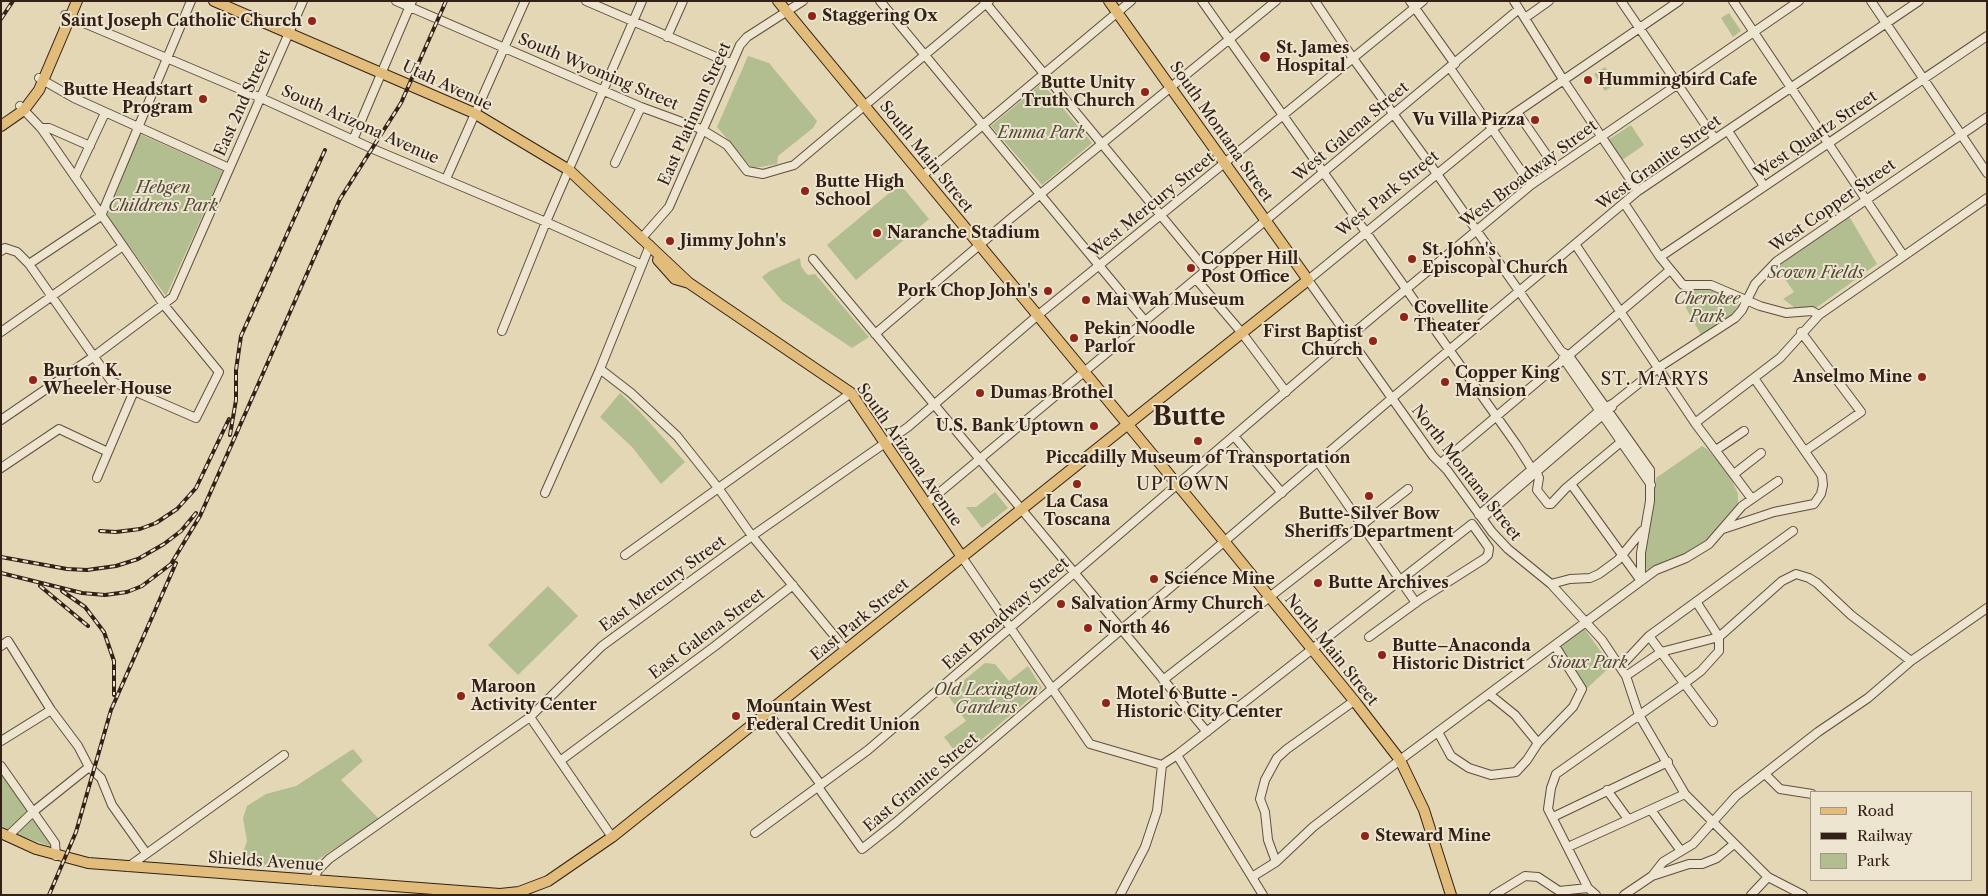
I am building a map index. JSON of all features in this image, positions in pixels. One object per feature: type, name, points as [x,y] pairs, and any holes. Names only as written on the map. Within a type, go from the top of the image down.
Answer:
[{"type":"main road","points":[[68,16],[71,1]]},
{"type":"main road","points":[[1,126],[22,108],[41,80],[68,16],[77,1]]},
{"type":"main road","name":"Utah Avenue","points":[[214,1],[474,113],[569,170],[689,283]]},
{"type":"main road","name":"South Main Street","points":[[778,1],[1127,425]]},
{"type":"main road","name":"South Montana Street","points":[[1109,1],[1308,280]]},
{"type":"main road","points":[[1,118],[22,108]]},
{"type":"main road","name":"Utah Avenue","points":[[647,245],[676,279]]},
{"type":"main road","name":"South Arizona Avenue","points":[[676,279],[689,283],[851,392],[962,557]]},
{"type":"main road","name":"West Park Street","points":[[1127,425],[1308,280]]},
{"type":"main road","name":"North Main Street","points":[[1127,425],[1224,541],[1400,760],[1424,810],[1451,895]]},
{"type":"main road","name":"East Park Street","points":[[612,837],[1127,425]]},
{"type":"main road","name":"Shields Avenue","points":[[4,835],[56,856],[88,863],[500,894],[534,888],[548,881],[612,837]]},
{"type":"street","points":[[29,264],[101,216],[191,1]]},
{"type":"street","name":"East 2nd Street","points":[[1,420],[93,357],[173,297],[303,1]]},
{"type":"street","name":"South Wyoming Street","points":[[396,1],[411,4],[505,48],[641,107],[701,129],[727,145],[747,171],[763,174],[794,165],[987,2]]},
{"type":"street","points":[[446,179],[525,1]]},
{"type":"street","points":[[586,1],[730,63]]},
{"type":"street","points":[[502,331],[546,222],[642,1]]},
{"type":"street","points":[[668,37],[683,1]]},
{"type":"street","name":"East Platinum Street","points":[[545,493],[600,369],[642,266],[647,245],[669,206],[735,52],[747,37],[803,1]]},
{"type":"street","points":[[880,1],[1145,321]]},
{"type":"street","points":[[922,176],[1131,1]]},
{"type":"street","points":[[1202,1],[1539,478],[1536,490],[1550,504],[1557,500],[1571,484],[1621,442]]},
{"type":"street","points":[[875,334],[979,245],[1276,1]]},
{"type":"street","points":[[1315,1],[1352,58],[1437,174],[1604,412],[1650,470],[1650,501],[1641,552],[1641,581]]},
{"type":"street","name":"West Mercury Street","points":[[1037,316],[1352,58],[1412,4],[1423,1]]},
{"type":"street","points":[[1514,1],[1638,191]]},
{"type":"street","points":[[1525,18],[1549,1]]},
{"type":"street","points":[[1621,1],[1715,139]]},
{"type":"street","name":"West Park Street","points":[[1308,280],[1492,129],[1679,1]]},
{"type":"street","points":[[1732,1],[1903,255]]},
{"type":"street","name":"West Broadway Street","points":[[1177,486],[1348,338],[1531,185],[1601,135],[1799,1]]},
{"type":"street","points":[[1871,1],[1987,173]]},
{"type":"street","name":"West Granite Street","points":[[1224,541],[1638,191],[1919,1]]},
{"type":"street","points":[[987,2],[1044,75],[1206,270]]},
{"type":"street","points":[[353,140],[411,4]]},
{"type":"street","points":[[1412,4],[1492,129],[1531,185]]},
{"type":"street","name":"West Galena Street","points":[[1084,372],[1519,9]]},
{"type":"street","name":"South Arizona Avenue","points":[[68,16],[167,57],[353,140],[546,222],[642,266]]},
{"type":"street","name":"West Quartz Street","points":[[1660,257],[1987,36]]},
{"type":"street","points":[[41,80],[74,98],[229,168]]},
{"type":"street","points":[[615,163],[641,107]]},
{"type":"street","points":[[3,249],[17,252],[29,264],[111,381],[196,418],[219,372],[164,305],[41,128],[22,108]]},
{"type":"street","points":[[75,177],[105,112]]},
{"type":"street","points":[[1517,112],[1555,167]]},
{"type":"street","name":"West Copper Street","points":[[1480,517],[1658,368],[1735,318],[1742,310],[1755,284],[1772,265],[1987,117]]},
{"type":"street","points":[[41,128],[49,128],[90,146]]},
{"type":"street","points":[[1728,131],[1764,186]]},
{"type":"street","points":[[1695,423],[1780,358],[1801,332],[1819,314],[1987,198]]},
{"type":"street","points":[[1624,203],[1660,257],[1683,285],[1708,284],[1786,314],[1812,311],[1819,314]]},
{"type":"street","points":[[1575,244],[1695,423],[1752,498]]},
{"type":"street","points":[[1,332],[123,246]]},
{"type":"street","points":[[813,259],[1020,510],[1207,732]]},
{"type":"street","points":[[1441,463],[1670,270]]},
{"type":"street","points":[[1196,279],[1242,333],[1286,392]]},
{"type":"street","name":"North Montana Street","points":[[1308,280],[1433,456],[1441,463],[1480,517],[1508,549],[1551,584],[1587,621],[1614,657],[1626,676],[1638,715],[1668,762],[1685,794],[1768,877],[1803,895]]},
{"type":"street","name":"East Mercury Street","points":[[312,881],[318,870],[329,859],[530,717],[602,646],[752,536],[886,442],[934,405],[1037,316]]},
{"type":"street","points":[[1801,332],[1861,412],[1805,451]]},
{"type":"street","points":[[600,369],[631,393],[677,436],[719,489],[752,536],[846,650]]},
{"type":"street","points":[[927,503],[1084,372]]},
{"type":"street","points":[[1723,529],[1774,512],[1814,504],[1821,494],[1823,485],[1822,476],[1754,378]]},
{"type":"street","points":[[97,478],[134,391]]},
{"type":"street","points":[[625,554],[719,489],[851,392]]},
{"type":"street","points":[[1604,412],[1621,442],[1650,485]]},
{"type":"street","points":[[1,468],[59,428],[108,452]]},
{"type":"street","points":[[1716,450],[1744,430]]},
{"type":"street","points":[[1234,436],[1282,493]]},
{"type":"street","points":[[1734,474],[1761,453]]},
{"type":"street","points":[[1318,462],[1416,603]]},
{"type":"street","points":[[1252,877],[1276,862],[1313,827],[1400,760],[1656,570],[1698,551],[1723,529],[1742,506],[1778,480]]},
{"type":"street","points":[[1571,484],[1641,581]]},
{"type":"street","name":"East Broadway Street","points":[[756,834],[868,750],[1177,486]]},
{"type":"street","points":[[1163,680],[1408,489]]},
{"type":"street","points":[[962,557],[1090,744],[1162,765],[1207,732],[1472,524],[1488,545],[1489,552],[1484,559],[1416,603],[1369,637]]},
{"type":"street","points":[[1551,584],[1570,578],[1594,577],[1622,555],[1644,527]]},
{"type":"street","points":[[1620,666],[1649,636],[1697,603],[1793,530]]},
{"type":"street","name":"East Granite Street","points":[[819,786],[862,849],[1053,689],[1224,541]]},
{"type":"street","points":[[1626,676],[1661,652],[1719,637],[1782,581],[1796,574],[1813,580],[1851,615],[1911,661]]},
{"type":"street","name":"East Galena Street","points":[[560,761],[793,585]]},
{"type":"street","points":[[1596,895],[1588,888],[1548,810],[1556,774],[1701,671],[1719,651],[1719,637],[1697,603]]},
{"type":"street","points":[[1652,876],[1663,862],[1693,844],[1736,796],[1818,732],[1868,698],[1911,661],[1987,608]]},
{"type":"street","points":[[1649,636],[1713,722]]},
{"type":"street","points":[[5,644],[78,746],[89,767],[100,778],[112,805],[146,853]]},
{"type":"street","points":[[1438,732],[1451,756],[1469,768],[1491,775],[1516,772],[1527,760],[1538,743],[1573,707],[1582,689],[1555,646]]},
{"type":"street","points":[[1489,694],[1515,715],[1538,743]]},
{"type":"street","points":[[1276,862],[1268,840],[1265,812],[1260,799],[1265,780],[1277,758],[1287,749],[1354,701]]},
{"type":"street","points":[[1,741],[51,710]]},
{"type":"street","points":[[768,713],[819,786]]},
{"type":"street","points":[[530,717],[612,837]]},
{"type":"street","points":[[128,867],[284,755]]},
{"type":"street","points":[[1177,755],[1263,895]]},
{"type":"street","points":[[1553,817],[1668,762]]},
{"type":"street","points":[[1120,895],[1145,848],[1158,811],[1162,765]]},
{"type":"street","points":[[1,766],[55,843],[56,856]]},
{"type":"street","points":[[4,835],[89,767]]},
{"type":"street","points":[[1766,774],[1780,790],[1810,794]]},
{"type":"street","points":[[1607,790],[1628,820]]},
{"type":"street","points":[[1568,847],[1685,794]]},
{"type":"street","points":[[1650,810],[1681,850]]},
{"type":"street","points":[[1624,895],[1652,876],[1680,866],[1702,864],[1717,858],[1734,844]]},
{"type":"street","points":[[1494,895],[1526,876],[1538,876],[1559,891],[1588,888]]},
{"type":"street","points":[[1751,895],[1768,877]]},
{"type":"green space","points":[[1729,13],[1741,31],[1733,37],[1721,18]]},
{"type":"green space","points":[[748,56],[769,63],[817,121],[813,128],[778,156],[777,164],[752,168],[717,127]]},
{"type":"green space","points":[[1605,67],[1617,83],[1605,91],[1594,74]]},
{"type":"green space","name":"Emma Park","points":[[1042,83],[1092,143],[1042,185],[991,126]]},
{"type":"green space","points":[[1631,125],[1644,145],[1622,160],[1608,140]]},
{"type":"green space","name":"Hebgen Childrens Park","points":[[140,134],[223,171],[166,296],[107,216]]},
{"type":"green space","name":"Naranche Stadium","points":[[900,184],[929,219],[856,280],[827,245]]},
{"type":"green space","name":"Scown Fields","points":[[1849,216],[1877,264],[1816,308],[1794,307],[1783,299],[1794,292],[1776,266]]},
{"type":"green space","points":[[800,258],[801,266],[805,272],[808,275],[815,274],[869,337],[852,348],[782,301],[762,277],[770,271]]},
{"type":"green space","name":"Cherokee Park","points":[[1706,287],[1737,301],[1739,305],[1735,312],[1701,335],[1686,308],[1690,293],[1696,289]]},
{"type":"green space","points":[[620,393],[640,412],[685,462],[661,484],[632,447],[600,417]]},
{"type":"green space","points":[[1702,446],[1707,449],[1729,474],[1738,494],[1738,503],[1706,542],[1682,557],[1648,570],[1645,568],[1643,553],[1656,478]]},
{"type":"green space","points":[[995,492],[1008,508],[982,528],[966,507],[976,507]]},
{"type":"green space","points":[[548,586],[578,616],[518,675],[488,645]]},
{"type":"green space","name":"Sioux Park","points":[[1584,628],[1611,666],[1585,690],[1557,647]]},
{"type":"green space","name":"Old Lexington Gardens","points":[[985,663],[995,664],[1009,681],[1028,666],[1042,688],[960,758],[944,737],[966,721],[947,694]]},
{"type":"green space","points":[[353,749],[363,761],[341,780],[379,819],[301,871],[248,865],[242,856],[247,841],[243,818],[247,806],[266,794],[296,786]]},
{"type":"green space","points":[[1,771],[52,843],[49,846],[1,826]]},
{"type":"railway","points":[[1,19],[13,1]]},
{"type":"railway","points":[[1,573],[82,593],[105,595],[127,592],[142,586],[171,564],[200,516],[340,199],[401,103],[446,1]]},
{"type":"railway","points":[[230,435],[236,400],[236,370],[241,336],[325,150]]},
{"type":"railway","points":[[100,531],[116,532],[140,529],[156,523],[177,509],[196,488],[229,419]]},
{"type":"railway","points":[[1,557],[67,569],[87,570],[116,566],[138,559],[164,544],[181,531],[196,513]]},
{"type":"railway","points":[[49,895],[76,832],[111,710],[176,563]]},
{"type":"railway","points":[[40,586],[88,626]]},
{"type":"railway","points":[[62,591],[85,607],[104,632],[114,661],[114,695]]},
{"type":"place","name":"Staggering Ox","points":[[812,16]]},
{"type":"place","name":"Saint Joseph Catholic Church","points":[[312,21]]},
{"type":"place","name":"St. James Hospital","points":[[1265,57]]},
{"type":"place","name":"Hummingbird Cafe","points":[[1588,80]]},
{"type":"place","name":"Butte Unity Truth Church","points":[[1145,92]]},
{"type":"place","name":"Butte Headstart Program","points":[[203,99]]},
{"type":"place","name":"Vu Villa Pizza","points":[[1535,120]]},
{"type":"place","name":"Butte High School","points":[[805,191]]},
{"type":"place","name":"Naranche Stadium","points":[[877,233]]},
{"type":"place","name":"Jimmy John's","points":[[670,241]]},
{"type":"place","name":"St. John's Episcopal Church","points":[[1412,259]]},
{"type":"place","name":"Copper Hill Post Office","points":[[1191,268]]},
{"type":"place","name":"Pork Chop John's","points":[[1048,291]]},
{"type":"place","name":"Mai Wah Museum","points":[[1086,300]]},
{"type":"place","name":"Covellite Theater","points":[[1404,317]]},
{"type":"place","name":"Pekin Noodle Parlor","points":[[1074,338]]},
{"type":"place","name":"First Baptist Church","points":[[1373,341]]},
{"type":"place","name":"Anselmo Mine","points":[[1922,377]]},
{"type":"place","name":"Burton K. Wheeler House","points":[[33,380]]},
{"type":"place","name":"Copper King Mansion","points":[[1445,382]]},
{"type":"place","name":"Dumas Brothel","points":[[980,393]]},
{"type":"place","name":"U.S. Bank Uptown","points":[[1094,426]]},
{"type":"place","name":"Piccadilly Museum of Transportation","points":[[1198,441]]},
{"type":"place","name":"La Casa Toscana","points":[[1077,484]]},
{"type":"place","name":"Butte-Silver Bow Sheriffs Department","points":[[1369,496]]},
{"type":"place","name":"Science Mine","points":[[1154,579]]},
{"type":"place","name":"Butte Archives","points":[[1318,583]]},
{"type":"place","name":"Salvation Army Church","points":[[1061,604]]},
{"type":"place","name":"North 46","points":[[1088,628]]},
{"type":"place","name":"Butte–Anaconda Historic District","points":[[1382,655]]},
{"type":"place","name":"Maroon Activity Center","points":[[461,696]]},
{"type":"place","name":"Motel 6 Butte - Historic City Center","points":[[1106,703]]},
{"type":"place","name":"Mountain West Federal Credit Union","points":[[736,716]]},
{"type":"place","name":"Steward Mine","points":[[1365,836]]},
{"type":"district","name":"ST. MARYS","points":[[1655,380]]},
{"type":"district","name":"Butte","points":[[1189,417]]},
{"type":"district","name":"UPTOWN","points":[[1183,485]]}]
